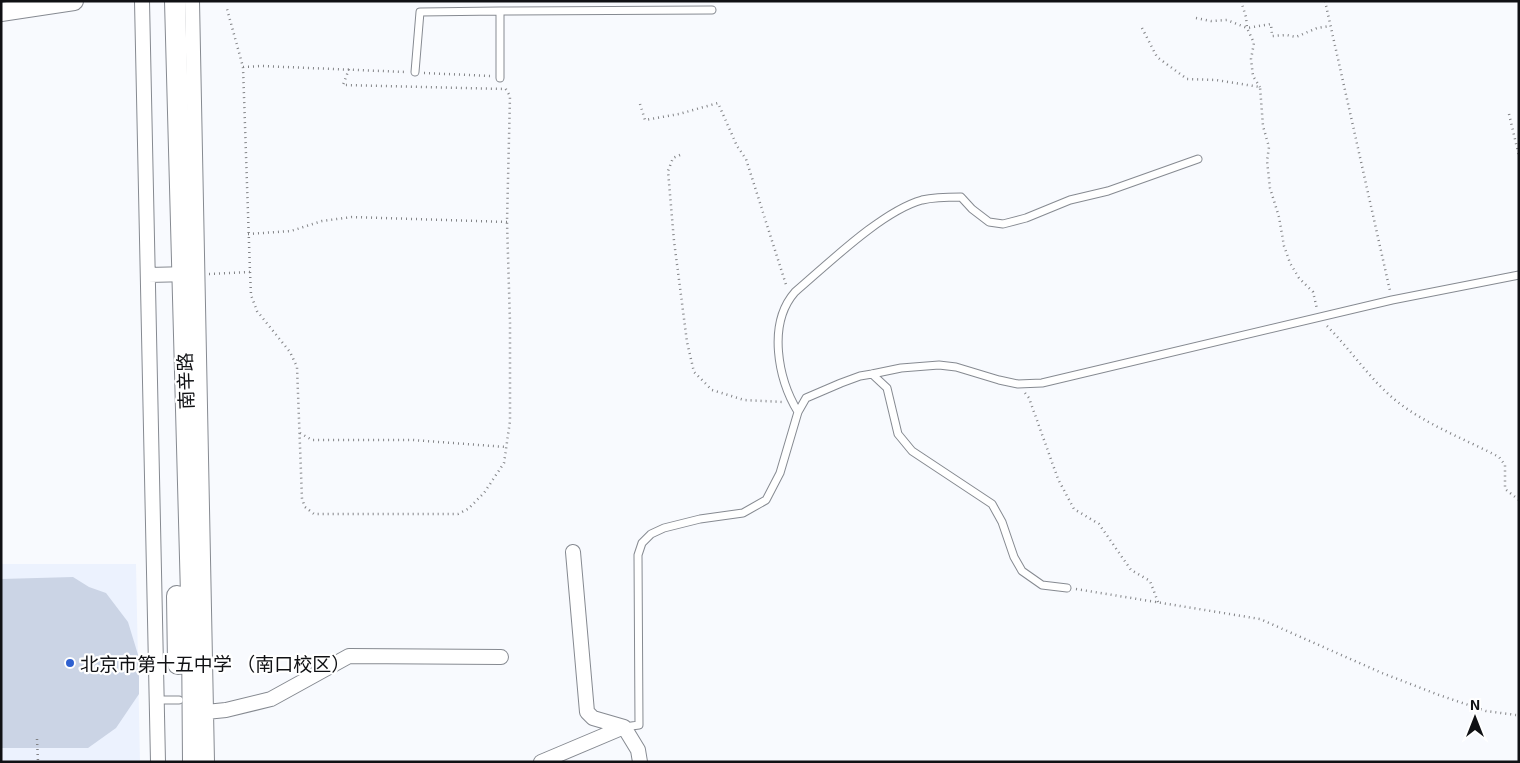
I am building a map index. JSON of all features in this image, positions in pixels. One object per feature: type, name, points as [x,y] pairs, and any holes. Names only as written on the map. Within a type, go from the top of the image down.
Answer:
[{"type":"main road","name":"南辛路","points":[[163,1],[183,275],[179,700],[196,756]]},
{"type":"main road","name":"南辛路","points":[[175,1],[196,756]]},
{"type":"street","points":[[1,12],[74,1]]},
{"type":"street","points":[[142,1],[158,762]]},
{"type":"street","points":[[192,1],[183,275],[206,712],[196,756]]},
{"type":"street","points":[[148,275],[183,275]]},
{"type":"street","points":[[573,552],[587,712],[593,718],[624,727],[638,750],[640,762]]},
{"type":"street","points":[[206,712],[226,710],[271,699],[349,656],[501,657]]},
{"type":"street","points":[[542,762],[624,727]]},
{"type":"lane","points":[[415,72],[420,12],[712,10]]},
{"type":"lane","points":[[500,11],[500,78]]},
{"type":"lane","points":[[798,412],[787,389],[780,358],[780,324],[788,300],[858,239],[894,214],[921,201],[940,197],[960,197],[989,222],[1003,224],[1026,218],[1070,200],[1108,191],[1198,159]]},
{"type":"lane","points":[[624,727],[640,724],[638,555],[642,543],[651,534],[664,528],[700,519],[743,513],[766,500],[780,474],[798,412],[806,398],[841,383],[872,374],[901,368],[939,365],[956,367],[1018,384],[1042,383],[1392,300],[1519,275]]},
{"type":"lane","points":[[872,374],[887,388],[898,434],[912,451],[992,504],[1002,522],[1014,557],[1022,571],[1042,585],[1067,588]]},
{"type":"lane","points":[[157,700],[179,700]]},
{"type":"path","points":[[1241,1],[1247,28],[1254,43],[1251,59],[1253,76],[1260,87],[1263,126],[1269,147],[1267,161],[1270,188],[1279,217],[1284,246],[1290,263],[1299,278],[1313,292],[1318,317],[1394,400],[1415,414],[1499,457],[1505,464],[1505,489],[1519,500]]},
{"type":"path","points":[[1325,1],[1392,300]]},
{"type":"path","points":[[227,9],[243,67],[251,295],[257,310],[290,352],[297,367],[302,499],[305,507],[314,514],[458,514],[468,509],[484,493],[504,463],[510,421],[508,222],[510,96],[500,78],[488,75],[261,66],[243,67]]},
{"type":"path","points":[[1196,18],[1211,22],[1227,20],[1247,28],[1271,24],[1272,36],[1287,35],[1296,37],[1317,28],[1330,26]]},
{"type":"path","points":[[1142,28],[1157,57],[1187,79],[1216,80],[1260,87]]},
{"type":"path","points":[[349,69],[343,85],[506,89]]},
{"type":"path","points":[[640,104],[645,120],[680,114],[718,103],[737,146],[746,159],[790,297],[788,300]]},
{"type":"path","points":[[1508,114],[1519,156]]},
{"type":"path","points":[[680,155],[673,158],[668,171],[674,241],[687,342],[694,372],[712,390],[744,400],[792,402]]},
{"type":"path","points":[[248,234],[290,231],[322,221],[352,217],[508,222]]},
{"type":"path","points":[[183,275],[250,272]]},
{"type":"path","points":[[1018,384],[1029,398],[1058,479],[1074,509],[1099,524],[1131,570],[1150,581],[1158,602]]},
{"type":"path","points":[[300,433],[312,440],[413,440],[506,447]]},
{"type":"path","points":[[1067,588],[1260,619],[1382,673],[1439,695],[1486,711],[1516,714]]},
{"type":"path","points":[[37,739],[38,762]]},
{"type":"shaded area","name":"北京市第十五中学 （南口校区）","points":[[1,564],[136,564],[140,762],[1,762]]},
{"type":"shaded area","name":"北京市第十五中学 （南口校区）","points":[[73,577],[89,587],[106,593],[128,622],[139,658],[139,694],[116,728],[88,748],[1,748],[1,579]]},
{"type":"place","name":"北京市第十五中学 （南口校区）","points":[[70,663]]}]
